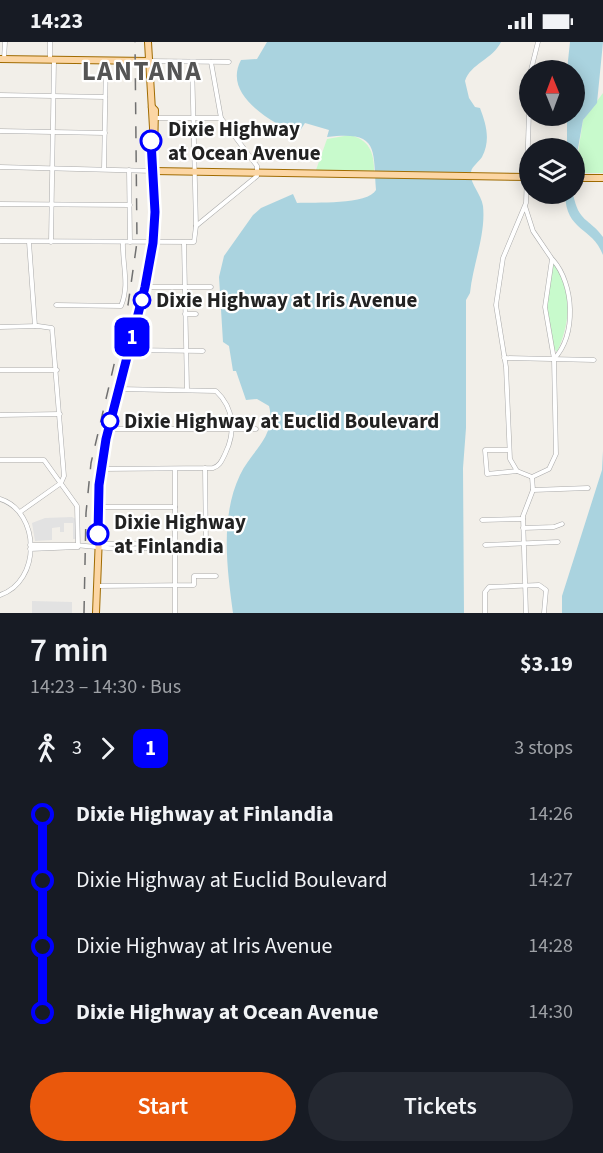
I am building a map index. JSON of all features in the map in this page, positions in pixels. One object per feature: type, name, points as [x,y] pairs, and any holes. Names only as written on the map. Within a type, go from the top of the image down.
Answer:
[{"type":"main road","points":[[148,42],[152,107],[151,141],[154,145]]},
{"type":"main road","points":[[2,59],[149,61]]},
{"type":"main road","points":[[96,613],[100,469],[108,429],[145,287],[153,243],[155,118],[152,107]]},
{"type":"main road","points":[[154,171],[519,177]]},
{"type":"main road","points":[[585,178],[603,178]]},
{"type":"street","points":[[2,59],[5,42]]},
{"type":"street","points":[[50,42],[54,96],[51,242]]},
{"type":"street","points":[[534,60],[538,42]]},
{"type":"street","points":[[104,169],[106,60]]},
{"type":"street","points":[[149,61],[229,62]]},
{"type":"street","points":[[0,242],[194,242],[196,226],[192,62]]},
{"type":"street","points":[[196,226],[257,176],[257,166],[221,118],[211,62]]},
{"type":"street","points":[[0,95],[105,97]]},
{"type":"street","points":[[155,118],[221,118]]},
{"type":"street","points":[[0,131],[105,133]]},
{"type":"street","points":[[0,167],[154,171]]},
{"type":"street","points":[[129,170],[130,242]]},
{"type":"street","points":[[0,204],[130,205]]},
{"type":"street","points":[[525,206],[533,231],[565,282],[570,306],[568,327],[554,358]]},
{"type":"street","points":[[517,471],[511,464],[508,450],[504,358],[497,322],[497,290],[503,258],[525,206]]},
{"type":"street","points":[[29,242],[35,326]]},
{"type":"street","points":[[56,305],[121,306],[127,280],[123,266],[123,242]]},
{"type":"street","points":[[184,243],[187,389]]},
{"type":"street","points":[[508,450],[485,450],[486,474],[517,471],[532,477],[549,470],[556,454],[554,358],[545,308],[552,259]]},
{"type":"street","points":[[145,287],[211,287]]},
{"type":"street","points":[[185,314],[196,314]]},
{"type":"street","points":[[0,327],[52,328],[57,370],[64,476],[61,483],[20,512]]},
{"type":"street","points":[[129,350],[203,351]]},
{"type":"street","points":[[504,358],[594,360]]},
{"type":"street","points":[[0,370],[57,370]]},
{"type":"street","points":[[100,469],[175,469],[218,466],[230,445],[232,429],[228,409],[216,391],[118,389]]},
{"type":"street","points":[[0,415],[60,414]]},
{"type":"street","points":[[108,429],[256,429]]},
{"type":"street","points":[[0,460],[44,460],[78,506],[78,547]]},
{"type":"street","points":[[30,547],[150,549],[206,546],[205,468]]},
{"type":"street","points":[[175,469],[175,613]]},
{"type":"street","points":[[526,613],[523,519],[524,508],[532,490],[532,477]]},
{"type":"street","points":[[532,490],[588,488]]},
{"type":"street","points":[[0,499],[10,503],[20,512],[27,526],[30,547],[27,570],[23,578],[12,590],[0,595]]},
{"type":"street","points":[[98,507],[175,507]]},
{"type":"street","points":[[482,520],[523,519]]},
{"type":"street","points":[[524,528],[554,527],[562,524]]},
{"type":"street","points":[[485,545],[558,542]]},
{"type":"street","points":[[96,586],[194,585],[194,576],[216,576]]},
{"type":"street","points":[[485,613],[488,588],[526,585],[541,585],[545,588],[544,613]]},
{"type":"green space","points":[[603,93],[603,173],[585,173],[585,138],[580,138],[582,126],[585,126],[585,117]]},
{"type":"green space","points":[[350,135],[362,140],[369,148],[374,171],[316,170],[327,139]]},
{"type":"green space","points":[[553,261],[564,283],[568,306],[565,329],[557,352],[552,344],[547,322]]},
{"type":"shaded area","points":[[72,517],[76,519],[76,539],[73,539],[73,523],[64,523],[64,532],[60,532],[60,527],[52,528],[52,540],[35,541],[32,523],[45,518]]},
{"type":"shaded area","points":[[32,601],[72,602],[72,613],[32,613]]},
{"type":"water","points":[[267,42],[501,42],[493,53],[472,70],[465,81],[469,98],[475,107],[480,108],[487,138],[485,151],[471,172],[472,180],[482,201],[483,217],[470,293],[466,300],[466,428],[463,468],[464,613],[233,613],[227,561],[227,526],[230,508],[240,475],[262,443],[271,417],[269,406],[257,399],[246,400],[236,371],[233,371],[229,346],[223,342],[219,277],[224,256],[253,215],[261,208],[293,194],[297,203],[327,202],[363,198],[376,190],[373,153],[365,140],[344,136],[327,137],[329,130],[305,123],[297,135],[263,115],[244,96],[238,85],[237,73],[241,60],[257,59]]},
{"type":"water","points":[[570,42],[603,42],[597,103],[585,118],[585,60],[568,60]]},
{"type":"water","points":[[567,126],[582,126],[580,138],[567,138]]},
{"type":"water","points":[[566,204],[575,204],[581,215],[603,237],[603,255],[593,239],[575,222]]},
{"type":"water","points":[[603,451],[603,613],[562,613],[562,596],[602,470]]},
{"type":"railway","points":[[84,613],[86,513],[91,463],[128,305],[137,242],[135,42]]},
{"type":"bus line","name":"1","points":[[98,534],[102,459],[145,287],[153,243],[154,145],[151,141]]},
{"type":"place","name":"Dixie Highway at Ocean Avenue","points":[[151,141]]},
{"type":"place","name":"Dixie Highway at Iris Avenue","points":[[142,300]]},
{"type":"place","name":"Dixie Highway at Euclid Boulevard","points":[[110,421]]},
{"type":"place","name":"Dixie Highway at Finlandia","points":[[98,534]]},
{"type":"district","name":"LANTANA","points":[[142,71]]}]
